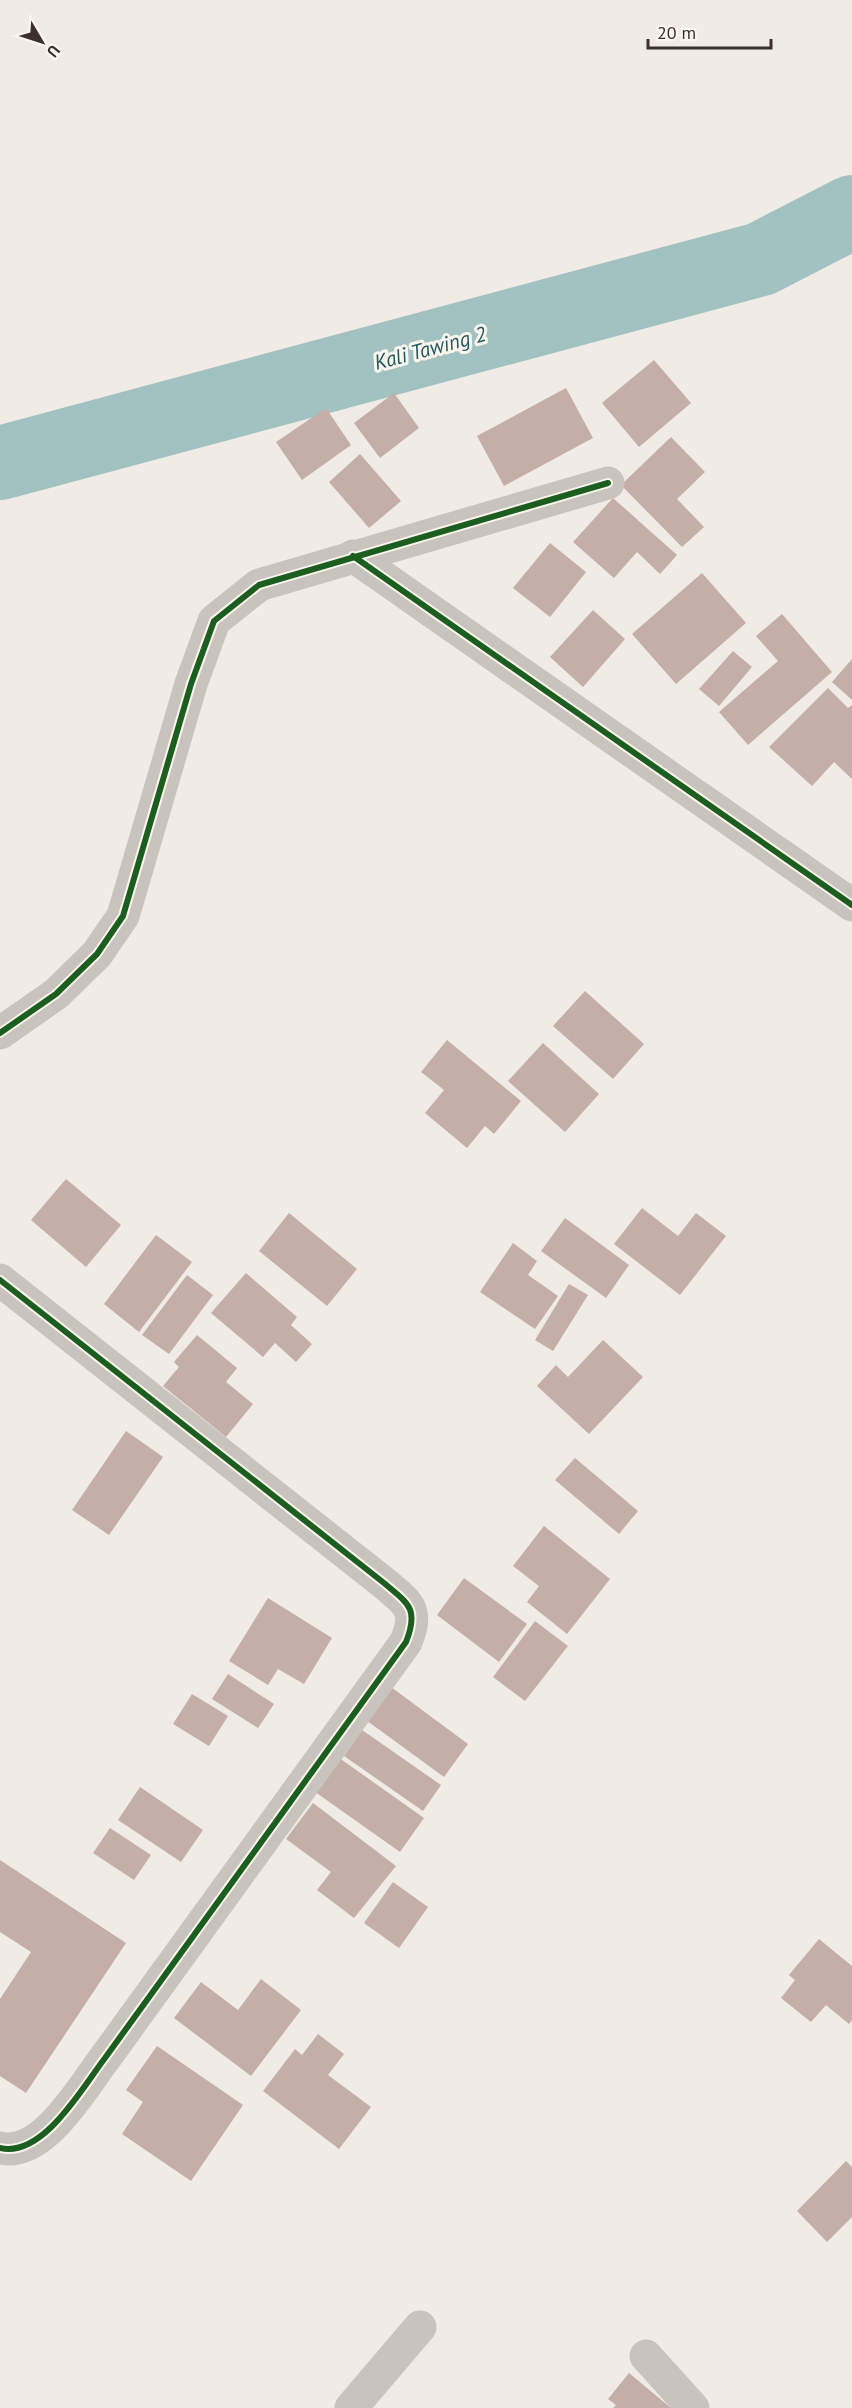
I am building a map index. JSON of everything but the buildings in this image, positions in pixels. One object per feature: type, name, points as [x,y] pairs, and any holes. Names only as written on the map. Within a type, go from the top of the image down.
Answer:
[{"type":"street","points":[[0,1033],[56,994],[97,954],[123,916],[191,684],[214,621],[259,585],[608,483]]},
{"type":"street","points":[[353,556],[852,905]]},
{"type":"street","points":[[0,1280],[384,1583],[402,1598],[410,1609],[414,1622],[406,1642],[105,2058],[58,2119],[43,2137],[31,2145],[21,2149],[0,2148]]},
{"type":"street","points":[[351,2408],[420,2327]]},
{"type":"street","points":[[646,2356],[693,2408]]},
{"type":"waterway","name":"Kali Tawing 2","points":[[0,463],[761,259],[852,212]]},
{"type":"cycle path","points":[[0,1033],[56,994],[97,954],[123,916],[191,684],[214,621],[259,585],[608,483]]},
{"type":"cycle path","points":[[353,556],[852,905]]},
{"type":"cycle path","points":[[0,1280],[400,1596],[409,1608],[412,1622],[406,1642],[73,2102],[46,2132],[31,2142],[16,2148],[0,2148]]}]
